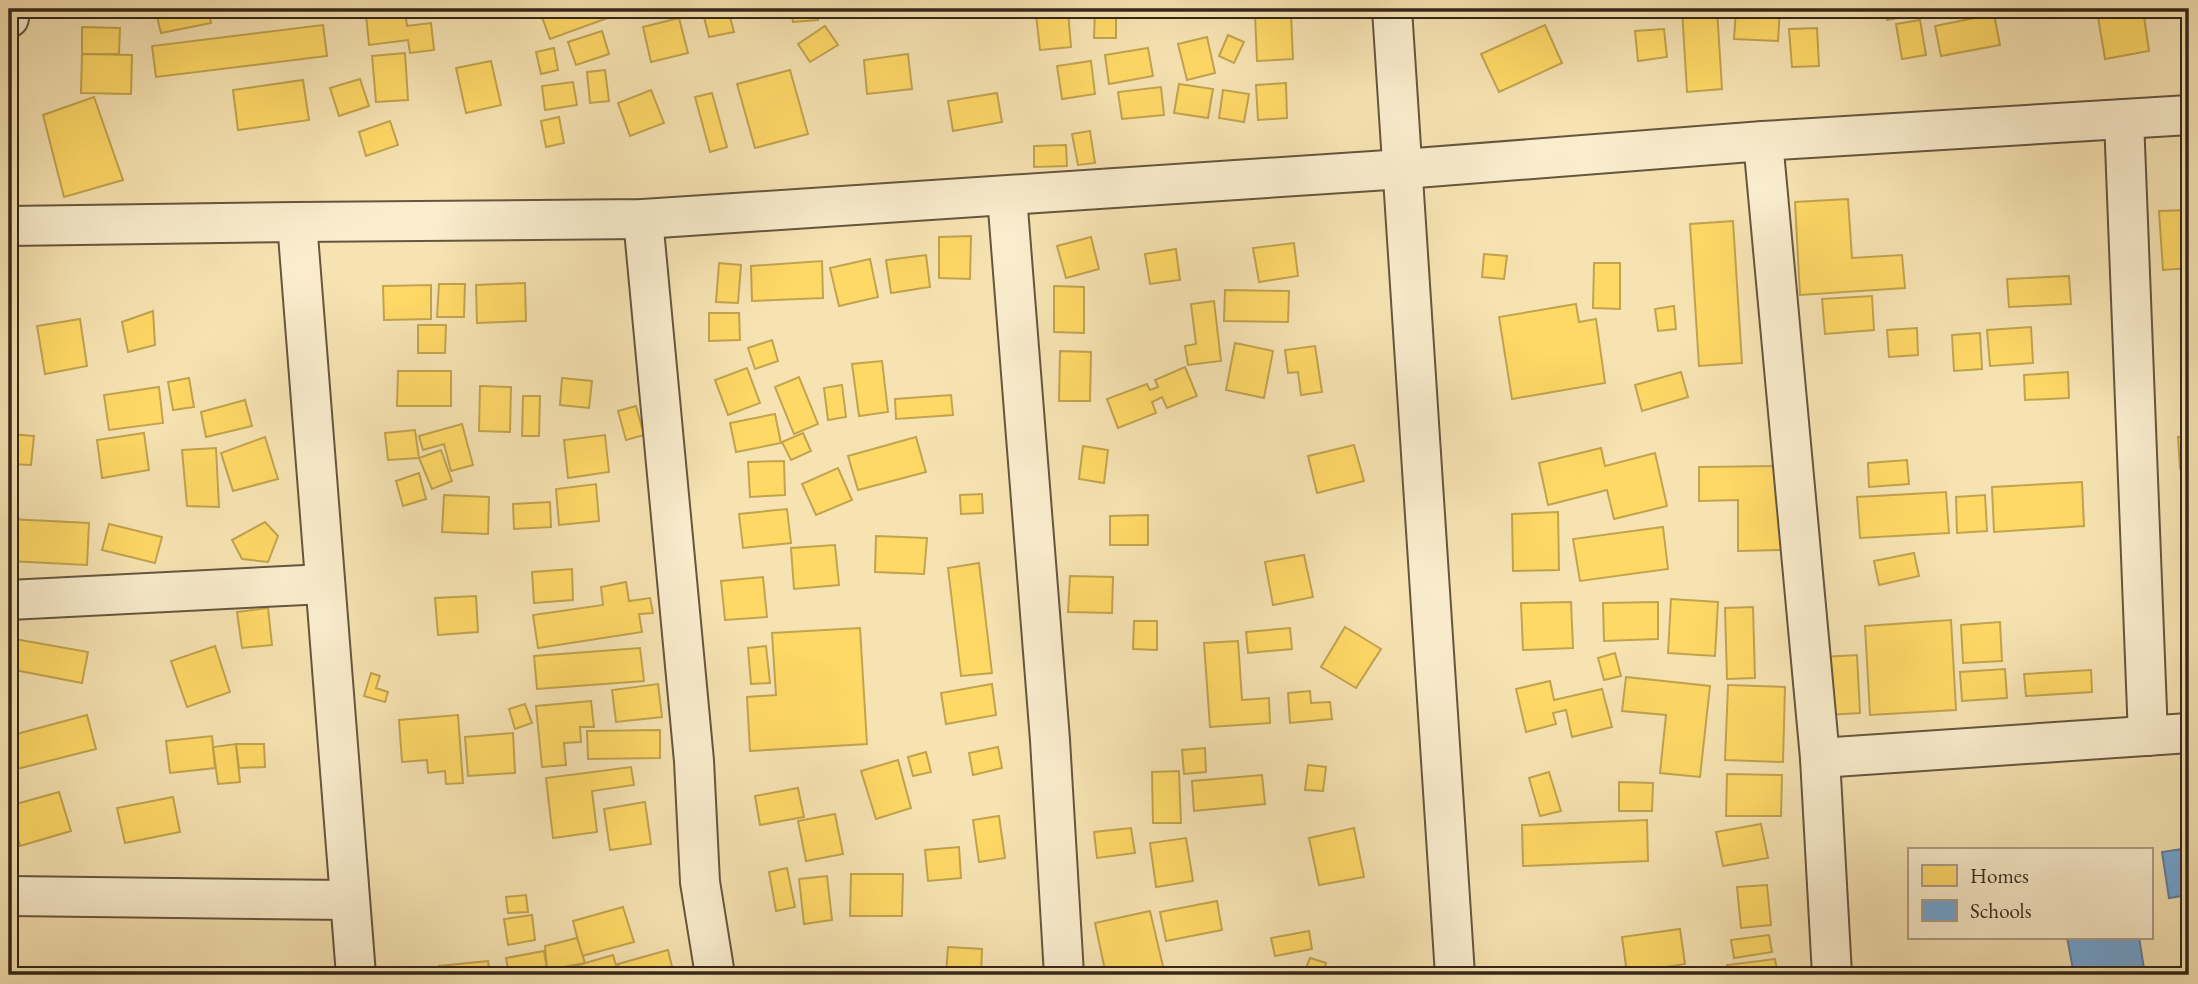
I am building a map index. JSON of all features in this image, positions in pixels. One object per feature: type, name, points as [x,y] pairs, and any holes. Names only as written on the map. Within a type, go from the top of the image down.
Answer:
[{"type":"street","points":[[9,18],[10,9]]},
{"type":"street","points":[[1392,9],[1455,975]]},
{"type":"street","points":[[9,226],[643,219],[1403,169],[1763,141],[2189,115]]},
{"type":"street","points":[[2124,119],[2148,736]]},
{"type":"street","points":[[1763,141],[1821,758],[1832,975]]},
{"type":"street","points":[[1007,196],[1050,740],[1064,975]]},
{"type":"street","points":[[643,219],[694,761],[701,882],[715,975]]},
{"type":"street","points":[[297,222],[356,975]]},
{"type":"street","points":[[9,600],[325,584]]},
{"type":"street","points":[[1821,758],[2189,733]]},
{"type":"street","points":[[9,896],[349,900]]},
{"type":"building: Homes","points":[[155,9],[208,9],[211,23],[161,33]]},
{"type":"building: Homes","points":[[539,9],[626,9],[627,11],[550,39]]},
{"type":"building: Homes","points":[[702,9],[728,9],[734,32],[709,37]]},
{"type":"building: Homes","points":[[791,9],[817,9],[818,20],[793,22]]},
{"type":"building: Homes","points":[[857,9],[886,9],[858,13]]},
{"type":"building: Homes","points":[[1095,9],[1116,9],[1116,38],[1094,38]]},
{"type":"building: Homes","points":[[1682,9],[1717,9],[1722,89],[1687,92]]},
{"type":"building: Homes","points":[[1736,9],[1780,9],[1778,41],[1734,39]]},
{"type":"building: Homes","points":[[1885,9],[1919,9],[1920,14],[1887,20]]},
{"type":"building: Homes","points":[[2143,10],[2149,51],[2105,59],[2098,17]]},
{"type":"building: Homes","points":[[405,11],[407,26],[431,23],[434,50],[410,53],[408,40],[369,45],[366,15]]},
{"type":"building: Homes","points":[[1068,11],[1071,47],[1040,50],[1036,15]]},
{"type":"building: Homes","points":[[1291,13],[1293,59],[1257,61],[1255,15]]},
{"type":"building: Homes","points":[[1994,14],[2000,45],[1941,56],[1935,26]]},
{"type":"building: Homes","points":[[679,18],[688,53],[651,62],[643,27]]},
{"type":"building: Homes","points":[[1920,20],[1926,55],[1902,59],[1896,24]]},
{"type":"building: Homes","points":[[323,25],[327,56],[156,77],[152,46]]},
{"type":"building: Homes","points":[[1545,25],[1562,63],[1499,92],[1481,54]]},
{"type":"building: Homes","points":[[825,26],[838,45],[810,62],[798,44]]},
{"type":"building: Homes","points":[[82,27],[120,28],[119,54],[82,54]]},
{"type":"building: Homes","points":[[1817,28],[1819,66],[1792,67],[1789,29]]},
{"type":"building: Homes","points":[[1664,29],[1667,57],[1638,61],[1635,31]]},
{"type":"building: Homes","points":[[602,31],[609,54],[576,65],[568,42]]},
{"type":"building: Homes","points":[[1228,35],[1244,42],[1234,63],[1219,56]]},
{"type":"building: Homes","points":[[1207,37],[1215,73],[1187,80],[1178,44]]},
{"type":"building: Homes","points":[[554,48],[558,70],[541,74],[536,52]]},
{"type":"building: Homes","points":[[1148,48],[1153,76],[1109,84],[1105,55]]},
{"type":"building: Homes","points":[[405,53],[408,100],[376,102],[372,56]]},
{"type":"building: Homes","points":[[82,54],[132,55],[131,94],[81,93]]},
{"type":"building: Homes","points":[[908,54],[912,89],[867,94],[864,60]]},
{"type":"building: Homes","points":[[491,61],[501,105],[466,113],[456,68]]},
{"type":"building: Homes","points":[[1091,61],[1095,94],[1062,99],[1057,66]]},
{"type":"building: Homes","points":[[605,70],[609,101],[590,103],[587,72]]},
{"type":"building: Homes","points":[[790,70],[808,134],[755,148],[737,84]]},
{"type":"building: Homes","points":[[360,79],[369,106],[339,116],[330,88]]},
{"type":"building: Homes","points":[[303,80],[309,120],[238,130],[233,90]]},
{"type":"building: Homes","points":[[573,82],[577,105],[545,110],[542,86]]},
{"type":"building: Homes","points":[[1286,83],[1287,118],[1258,120],[1256,85]]},
{"type":"building: Homes","points":[[1179,84],[1213,89],[1208,118],[1174,113]]},
{"type":"building: Homes","points":[[1161,87],[1164,115],[1122,119],[1118,92]]},
{"type":"building: Homes","points":[[651,90],[664,123],[630,136],[618,103]]},
{"type":"building: Homes","points":[[1223,90],[1249,94],[1244,122],[1219,118]]},
{"type":"building: Homes","points":[[712,93],[727,147],[710,152],[695,97]]},
{"type":"building: Homes","points":[[997,93],[1002,122],[953,131],[948,101]]},
{"type":"building: Homes","points":[[94,97],[123,180],[64,197],[43,115]]},
{"type":"building: Homes","points":[[559,117],[564,143],[546,147],[541,121]]},
{"type":"building: Homes","points":[[390,121],[398,145],[366,156],[359,132]]},
{"type":"building: Homes","points":[[1090,131],[1095,163],[1078,165],[1072,134]]},
{"type":"building: Homes","points":[[1066,145],[1067,166],[1034,167],[1034,146]]},
{"type":"building: Homes","points":[[1848,199],[1852,258],[1902,255],[1905,288],[1800,295],[1795,202]]},
{"type":"building: Homes","points":[[2189,210],[2189,268],[2163,270],[2159,211]]},
{"type":"building: Homes","points":[[1733,221],[1742,363],[1699,366],[1690,224]]},
{"type":"building: Homes","points":[[971,236],[970,279],[939,278],[939,237]]},
{"type":"building: Homes","points":[[1091,237],[1099,269],[1066,278],[1057,246]]},
{"type":"building: Homes","points":[[1294,243],[1298,276],[1259,282],[1253,248]]},
{"type":"building: Homes","points":[[1176,249],[1180,280],[1150,284],[1145,254]]},
{"type":"building: Homes","points":[[1484,254],[1507,256],[1504,279],[1482,277]]},
{"type":"building: Homes","points":[[926,255],[930,287],[891,293],[886,260]]},
{"type":"building: Homes","points":[[870,259],[878,297],[839,306],[830,268]]},
{"type":"building: Homes","points":[[822,261],[823,298],[752,301],[751,266]]},
{"type":"building: Homes","points":[[719,263],[741,265],[738,303],[716,302]]},
{"type":"building: Homes","points":[[1594,263],[1620,263],[1620,309],[1593,308]]},
{"type":"building: Homes","points":[[2069,276],[2071,304],[2009,307],[2007,279]]},
{"type":"building: Homes","points":[[525,283],[526,321],[477,323],[476,285]]},
{"type":"building: Homes","points":[[439,284],[465,284],[464,317],[437,317]]},
{"type":"building: Homes","points":[[431,285],[431,319],[384,320],[383,286]]},
{"type":"building: Homes","points":[[1054,286],[1084,287],[1084,333],[1054,332]]},
{"type":"building: Homes","points":[[1225,290],[1289,291],[1288,322],[1224,321]]},
{"type":"building: Homes","points":[[1872,296],[1874,330],[1825,334],[1822,299]]},
{"type":"building: Homes","points":[[1214,301],[1221,361],[1188,365],[1185,346],[1196,344],[1191,304]]},
{"type":"building: Homes","points":[[1576,304],[1579,322],[1596,319],[1605,383],[1512,399],[1499,317]]},
{"type":"building: Homes","points":[[1674,306],[1676,329],[1658,331],[1655,309]]},
{"type":"building: Homes","points":[[153,311],[155,345],[128,352],[122,322]]},
{"type":"building: Homes","points":[[709,313],[739,313],[740,340],[709,341]]},
{"type":"building: Homes","points":[[80,319],[87,366],[45,374],[37,326]]},
{"type":"building: Homes","points":[[418,325],[446,325],[445,353],[418,353]]},
{"type":"building: Homes","points":[[2031,327],[2033,363],[1990,366],[1987,330]]},
{"type":"building: Homes","points":[[1917,328],[1918,355],[1889,357],[1887,330]]},
{"type":"building: Homes","points":[[1980,333],[1982,369],[1954,371],[1952,335]]},
{"type":"building: Homes","points":[[772,340],[778,361],[755,369],[748,348]]},
{"type":"building: Homes","points":[[1235,343],[1273,351],[1264,398],[1226,390]]},
{"type":"building: Homes","points":[[1315,346],[1322,392],[1301,395],[1298,372],[1288,373],[1285,350]]},
{"type":"building: Homes","points":[[1060,351],[1091,352],[1090,401],[1059,401]]},
{"type":"building: Homes","points":[[882,361],[888,412],[859,416],[852,364]]},
{"type":"building: Homes","points":[[1185,367],[1197,396],[1167,408],[1162,397],[1152,402],[1156,413],[1118,428],[1107,399],[1147,384],[1150,390],[1158,387],[1155,380]]},
{"type":"building: Homes","points":[[747,368],[760,403],[728,415],[715,380]]},
{"type":"building: Homes","points":[[398,371],[451,371],[451,406],[397,406]]},
{"type":"building: Homes","points":[[1681,372],[1688,397],[1642,411],[1635,385]]},
{"type":"building: Homes","points":[[2068,372],[2069,398],[2025,400],[2024,375]]},
{"type":"building: Homes","points":[[799,377],[818,424],[794,434],[775,387]]},
{"type":"building: Homes","points":[[189,378],[194,407],[173,410],[168,382]]},
{"type":"building: Homes","points":[[562,378],[592,381],[589,408],[560,405]]},
{"type":"building: Homes","points":[[842,385],[846,417],[828,420],[824,388]]},
{"type":"building: Homes","points":[[480,386],[511,387],[510,432],[479,431]]},
{"type":"building: Homes","points":[[159,387],[163,423],[109,430],[104,395]]},
{"type":"building: Homes","points":[[951,395],[953,415],[896,419],[895,399]]},
{"type":"building: Homes","points":[[523,396],[540,396],[539,436],[522,436]]},
{"type":"building: Homes","points":[[245,400],[252,426],[206,437],[201,412]]},
{"type":"building: Homes","points":[[636,406],[644,435],[626,440],[618,411]]},
{"type":"building: Homes","points":[[775,414],[781,443],[736,452],[730,423]]},
{"type":"building: Homes","points":[[462,424],[473,465],[451,471],[444,444],[423,450],[419,436]]},
{"type":"building: Homes","points":[[415,430],[419,458],[388,460],[385,433]]},
{"type":"building: Homes","points":[[144,433],[149,470],[102,478],[97,440]]},
{"type":"building: Homes","points":[[803,433],[811,451],[791,460],[782,442]]},
{"type":"building: Homes","points":[[9,434],[34,436],[31,465],[9,464]]},
{"type":"building: Homes","points":[[605,435],[609,472],[568,478],[564,440]]},
{"type":"building: Homes","points":[[2189,436],[2189,468],[2180,469],[2178,437]]},
{"type":"building: Homes","points":[[265,437],[278,479],[233,491],[221,453]]},
{"type":"building: Homes","points":[[916,437],[926,472],[858,490],[848,456]]},
{"type":"building: Homes","points":[[1354,445],[1364,481],[1317,493],[1308,456]]},
{"type":"building: Homes","points":[[1083,446],[1108,450],[1104,483],[1079,479]]},
{"type":"building: Homes","points":[[216,448],[219,507],[187,506],[182,450]]},
{"type":"building: Homes","points":[[1601,448],[1605,466],[1655,453],[1667,506],[1614,519],[1607,490],[1548,505],[1539,463]]},
{"type":"building: Homes","points":[[441,450],[452,481],[432,489],[419,458]]},
{"type":"building: Homes","points":[[1907,460],[1909,484],[1869,487],[1868,463]]},
{"type":"building: Homes","points":[[784,461],[785,495],[750,497],[748,462]]},
{"type":"building: Homes","points":[[1782,466],[1783,550],[1738,551],[1738,500],[1699,501],[1699,467]]},
{"type":"building: Homes","points":[[838,468],[852,500],[816,515],[802,484]]},
{"type":"building: Homes","points":[[419,473],[426,499],[403,506],[396,481]]},
{"type":"building: Homes","points":[[2082,482],[2084,526],[1994,532],[1992,487]]},
{"type":"building: Homes","points":[[596,484],[599,521],[559,525],[556,489]]},
{"type":"building: Homes","points":[[1946,492],[1949,533],[1860,538],[1857,497]]},
{"type":"building: Homes","points":[[982,494],[983,513],[961,514],[960,495]]},
{"type":"building: Homes","points":[[444,495],[489,497],[488,534],[442,532]]},
{"type":"building: Homes","points":[[1985,495],[1987,531],[1957,533],[1956,497]]},
{"type":"building: Homes","points":[[550,502],[551,527],[514,529],[513,504]]},
{"type":"building: Homes","points":[[787,509],[791,543],[743,548],[739,514]]},
{"type":"building: Homes","points":[[1558,512],[1559,570],[1513,571],[1512,514]]},
{"type":"building: Homes","points":[[1148,515],[1148,545],[1110,545],[1110,516]]},
{"type":"building: Homes","points":[[9,519],[89,523],[87,565],[9,561]]},
{"type":"building: Homes","points":[[265,522],[278,536],[268,562],[242,559],[232,540]]},
{"type":"building: Homes","points":[[109,524],[162,537],[155,563],[102,550]]},
{"type":"building: Homes","points":[[1663,527],[1668,569],[1580,581],[1573,539]]},
{"type":"building: Homes","points":[[876,536],[927,538],[924,574],[875,572]]},
{"type":"building: Homes","points":[[835,545],[839,585],[794,589],[791,548]]},
{"type":"building: Homes","points":[[1914,553],[1919,576],[1879,585],[1874,561]]},
{"type":"building: Homes","points":[[1304,555],[1313,597],[1273,605],[1265,562]]},
{"type":"building: Homes","points":[[979,563],[992,673],[961,676],[948,568]]},
{"type":"building: Homes","points":[[572,569],[573,600],[534,603],[532,572]]},
{"type":"building: Homes","points":[[1070,576],[1113,577],[1112,613],[1068,612]]},
{"type":"building: Homes","points":[[763,577],[767,617],[725,620],[721,581]]},
{"type":"building: Homes","points":[[626,582],[629,601],[650,598],[653,613],[639,614],[642,632],[538,648],[533,615],[603,605],[601,587]]},
{"type":"building: Homes","points":[[476,596],[478,632],[438,635],[435,598]]},
{"type":"building: Homes","points":[[1671,599],[1718,602],[1715,656],[1668,653]]},
{"type":"building: Homes","points":[[1571,602],[1573,648],[1523,650],[1521,603]]},
{"type":"building: Homes","points":[[1658,602],[1658,639],[1604,641],[1603,603]]},
{"type":"building: Homes","points":[[1753,607],[1755,678],[1727,679],[1725,608]]},
{"type":"building: Homes","points":[[268,608],[272,645],[242,648],[237,612]]},
{"type":"building: Homes","points":[[1951,620],[1956,710],[1870,715],[1865,626]]},
{"type":"building: Homes","points":[[1134,621],[1157,621],[1157,650],[1133,649]]},
{"type":"building: Homes","points":[[2000,622],[2002,661],[1963,663],[1961,625]]},
{"type":"building: Homes","points":[[1345,627],[1381,649],[1356,688],[1321,667]]},
{"type":"building: Homes","points":[[860,628],[867,744],[750,751],[747,697],[776,695],[772,633]]},
{"type":"building: Homes","points":[[1290,628],[1292,649],[1248,653],[1246,632]]},
{"type":"building: Homes","points":[[9,638],[88,652],[82,683],[9,669]]},
{"type":"building: Homes","points":[[1238,641],[1242,700],[1269,698],[1270,723],[1210,727],[1204,643]]},
{"type":"building: Homes","points":[[215,646],[230,692],[187,707],[171,661]]},
{"type":"building: Homes","points":[[766,646],[770,683],[751,684],[748,648]]},
{"type":"building: Homes","points":[[640,648],[644,681],[537,689],[534,656]]},
{"type":"building: Homes","points":[[1615,653],[1621,676],[1604,680],[1598,658]]},
{"type":"building: Homes","points":[[1857,655],[1860,713],[1827,715],[1823,657]]},
{"type":"building: Homes","points":[[2005,669],[2007,698],[1962,701],[1960,672]]},
{"type":"building: Homes","points":[[2091,670],[2092,692],[2026,696],[2024,674]]},
{"type":"building: Homes","points":[[371,673],[380,676],[376,688],[388,692],[385,702],[364,696]]},
{"type":"building: Homes","points":[[1626,677],[1710,686],[1700,777],[1660,773],[1666,715],[1622,711]]},
{"type":"building: Homes","points":[[1550,681],[1554,700],[1602,689],[1612,727],[1572,737],[1566,710],[1553,713],[1556,724],[1526,732],[1516,689]]},
{"type":"building: Homes","points":[[658,684],[662,717],[616,722],[612,690]]},
{"type":"building: Homes","points":[[992,684],[996,715],[946,724],[941,693]]},
{"type":"building: Homes","points":[[1728,685],[1785,687],[1783,762],[1725,760]]},
{"type":"building: Homes","points":[[1310,691],[1311,703],[1330,702],[1332,719],[1290,723],[1288,693]]},
{"type":"building: Homes","points":[[591,701],[594,727],[580,727],[581,742],[564,743],[566,765],[542,767],[536,706]]},
{"type":"building: Homes","points":[[525,704],[532,723],[515,729],[509,709]]},
{"type":"building: Homes","points":[[87,715],[96,749],[9,771],[9,736]]},
{"type":"building: Homes","points":[[458,715],[463,783],[446,784],[445,771],[428,773],[427,760],[402,762],[399,720]]},
{"type":"building: Homes","points":[[660,730],[660,758],[588,759],[587,731]]},
{"type":"building: Homes","points":[[513,733],[515,773],[468,776],[465,737]]},
{"type":"building: Homes","points":[[212,736],[215,768],[170,773],[166,741]]},
{"type":"building: Homes","points":[[236,744],[240,782],[218,784],[213,747]]},
{"type":"building: Homes","points":[[236,744],[264,744],[265,767],[239,768]]},
{"type":"building: Homes","points":[[998,747],[1002,768],[973,775],[969,753]]},
{"type":"building: Homes","points":[[1205,748],[1206,772],[1184,774],[1182,750]]},
{"type":"building: Homes","points":[[926,752],[931,772],[913,776],[908,757]]},
{"type":"building: Homes","points":[[898,760],[911,808],[876,819],[861,771]]},
{"type":"building: Homes","points":[[1308,765],[1326,767],[1323,791],[1305,790]]},
{"type":"building: Homes","points":[[631,767],[634,785],[592,791],[597,832],[553,838],[546,778]]},
{"type":"building: Homes","points":[[1179,771],[1181,823],[1153,823],[1152,772]]},
{"type":"building: Homes","points":[[1549,772],[1561,811],[1540,816],[1529,778]]},
{"type":"building: Homes","points":[[1727,774],[1782,775],[1781,816],[1726,816]]},
{"type":"building: Homes","points":[[1262,775],[1265,804],[1194,811],[1192,781]]},
{"type":"building: Homes","points":[[1619,782],[1653,783],[1652,811],[1619,811]]},
{"type":"building: Homes","points":[[798,788],[804,817],[760,825],[755,796]]},
{"type":"building: Homes","points":[[59,792],[71,831],[20,846],[9,806]]},
{"type":"building: Homes","points":[[173,797],[180,832],[125,843],[117,808]]},
{"type":"building: Homes","points":[[645,802],[651,844],[610,850],[604,809]]},
{"type":"building: Homes","points":[[835,814],[843,854],[806,861],[798,821]]},
{"type":"building: Homes","points":[[999,816],[1005,858],[979,862],[973,820]]},
{"type":"building: Homes","points":[[1647,820],[1648,861],[1523,866],[1522,825]]},
{"type":"building: Homes","points":[[1761,824],[1768,858],[1723,866],[1716,832]]},
{"type":"building: Homes","points":[[1131,828],[1135,853],[1097,858],[1094,832]]},
{"type":"building: Homes","points":[[1354,828],[1364,877],[1319,885],[1309,838]]},
{"type":"building: Homes","points":[[1186,838],[1193,881],[1156,887],[1150,843]]},
{"type":"building: Homes","points":[[959,847],[961,878],[928,881],[925,850]]},
{"type":"building: Homes","points":[[787,868],[795,907],[776,911],[769,872]]},
{"type":"building: Homes","points":[[851,874],[903,874],[902,916],[850,916]]},
{"type":"building: Homes","points":[[827,876],[832,920],[804,924],[799,879]]},
{"type":"building: Homes","points":[[1767,885],[1771,925],[1741,928],[1737,887]]},
{"type":"building: Homes","points":[[526,895],[528,912],[508,913],[506,897]]},
{"type":"building: Homes","points":[[1217,901],[1222,930],[1166,941],[1160,912]]},
{"type":"building: Homes","points":[[623,907],[634,942],[582,956],[573,921]]},
{"type":"building: Homes","points":[[1150,911],[1165,975],[1106,975],[1095,923]]},
{"type":"building: Homes","points":[[532,915],[535,940],[508,945],[504,919]]},
{"type":"building: Homes","points":[[1680,929],[1685,964],[1627,973],[1622,937]]},
{"type":"building: Homes","points":[[1309,931],[1312,949],[1275,956],[1271,938]]},
{"type":"building: Homes","points":[[1769,935],[1772,952],[1734,958],[1731,940]]},
{"type":"building: Homes","points":[[577,938],[585,963],[547,970],[545,946]]},
{"type":"building: Homes","points":[[948,947],[982,949],[981,975],[946,975]]},
{"type":"building: Homes","points":[[668,950],[674,975],[621,975],[618,964]]},
{"type":"building: Homes","points":[[544,951],[548,975],[509,975],[506,958]]},
{"type":"building: Homes","points":[[613,955],[619,975],[569,975],[568,968]]},
{"type":"building: Homes","points":[[1310,958],[1326,963],[1322,975],[1303,975]]},
{"type":"building: Homes","points":[[1775,959],[1778,975],[1728,975],[1727,965]]},
{"type":"building: Homes","points":[[488,961],[490,975],[440,975],[439,966]]},
{"type":"building: Schools","points":[[2189,848],[2189,895],[2169,898],[2162,852]]},
{"type":"building: Schools","points":[[2067,939],[2139,939],[2145,975],[2074,975]]}]
